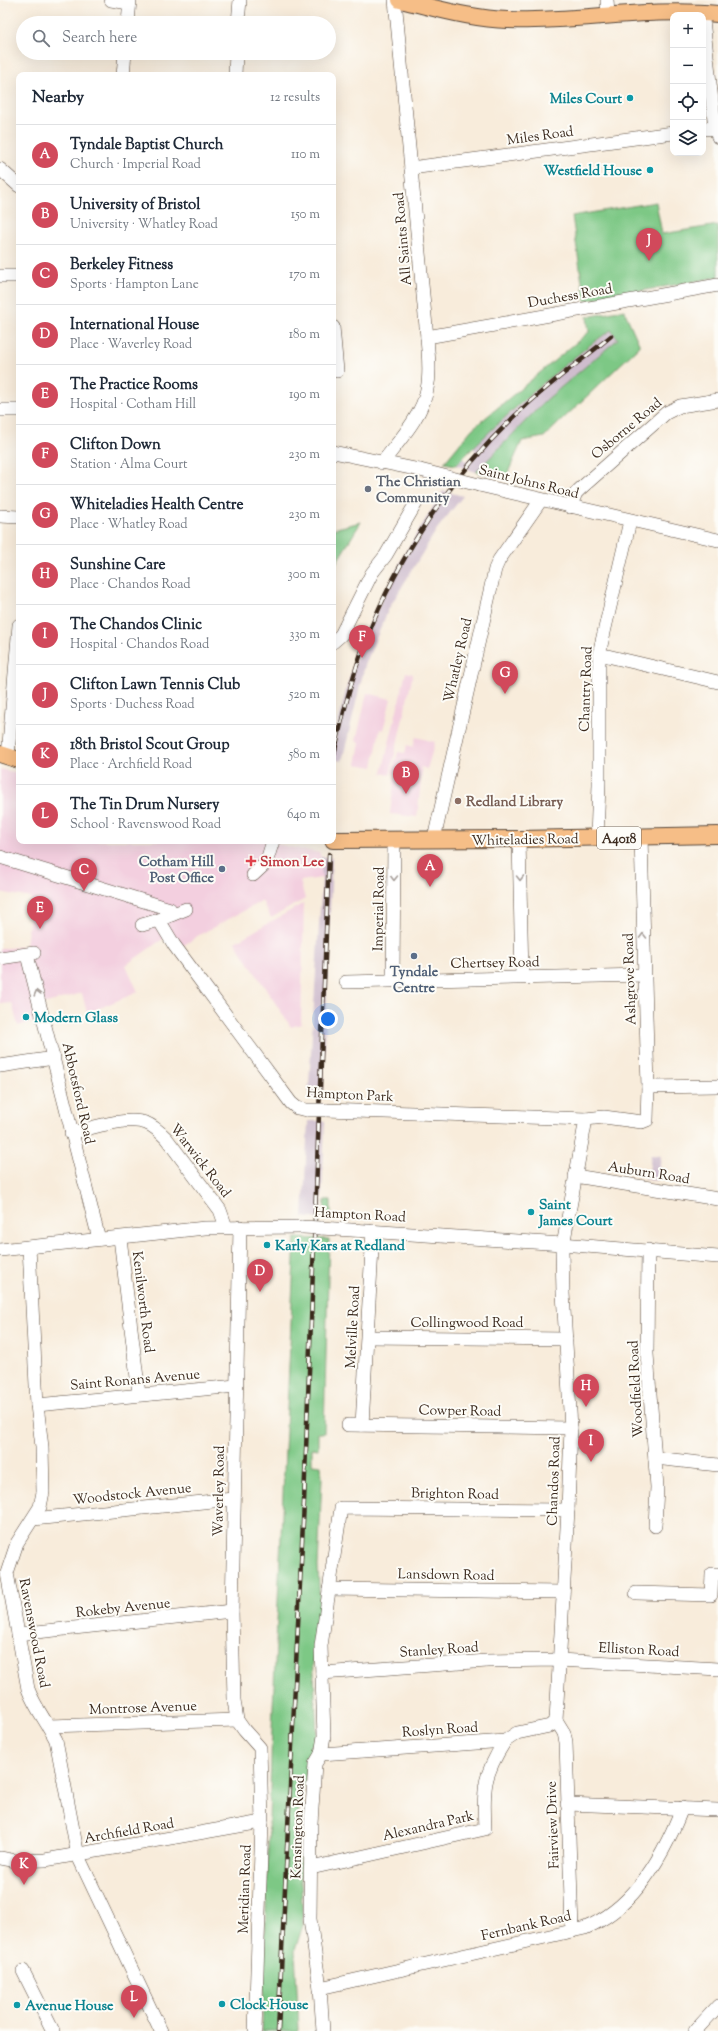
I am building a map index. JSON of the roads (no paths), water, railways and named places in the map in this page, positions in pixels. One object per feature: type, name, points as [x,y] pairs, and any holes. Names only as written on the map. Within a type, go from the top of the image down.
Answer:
[{"type":"main road","points":[[400,0],[480,18],[509,20],[607,7],[687,12]]},
{"type":"main road","name":"Whiteladies Road","points":[[336,840],[641,838],[718,835]]},
{"type":"street","points":[[111,0],[130,2],[129,16]]},
{"type":"street","points":[[239,16],[240,0]]},
{"type":"street","name":"All Saints Road","points":[[382,463],[405,434],[421,407],[427,390],[429,374],[427,337],[395,0]]},
{"type":"street","points":[[706,15],[712,131]]},
{"type":"street","points":[[123,72],[124,60]]},
{"type":"street","points":[[235,72],[236,60]]},
{"type":"street","name":"Miles Road","points":[[411,168],[670,133]]},
{"type":"street","points":[[0,170],[16,183]]},
{"type":"street","points":[[0,276],[16,276]]},
{"type":"street","name":"Duchess Road","points":[[427,337],[718,286]]},
{"type":"street","points":[[336,360],[337,371]]},
{"type":"street","name":"Osborne Road","points":[[570,507],[576,493],[580,489],[666,413],[680,406],[718,400]]},
{"type":"street","points":[[0,410],[16,410]]},
{"type":"street","name":"Saint Johns Road","points":[[336,453],[420,470],[570,507],[718,540]]},
{"type":"street","name":"Whatley Road","points":[[434,839],[495,569],[499,560],[541,500]]},
{"type":"street","points":[[336,639],[341,635],[372,573],[386,555],[416,503]]},
{"type":"street","points":[[0,516],[16,517]]},
{"type":"street","name":"Chantry Road","points":[[597,838],[599,784],[599,654],[630,521]]},
{"type":"street","points":[[599,654],[718,682]]},
{"type":"street","points":[[9,757],[16,665]]},
{"type":"street","name":"Ashgrove Road","points":[[641,838],[648,1086],[647,1120]]},
{"type":"street","name":"Imperial Road","points":[[393,980],[394,839]]},
{"type":"street","points":[[519,839],[522,977]]},
{"type":"street","points":[[253,874],[266,863],[272,844]]},
{"type":"street","points":[[0,857],[170,909],[173,914]]},
{"type":"street","points":[[142,925],[186,909]]},
{"type":"street","name":"Hampton Park","points":[[159,920],[174,945],[290,1103],[297,1108],[307,1110],[586,1119],[604,1117],[642,1122],[647,1120]]},
{"type":"street","name":"Abbotsford Road","points":[[0,958],[30,954],[72,1133],[99,1239]]},
{"type":"street","name":"Chertsey Road","points":[[346,982],[644,975]]},
{"type":"street","points":[[0,1066],[54,1058]]},
{"type":"street","points":[[648,1086],[718,1086]]},
{"type":"street","points":[[562,1244],[586,1119]]},
{"type":"street","name":"Warwick Road","points":[[72,1133],[126,1121],[146,1123],[166,1138],[220,1210],[226,1227]]},
{"type":"street","name":"Auburn Road","points":[[575,1176],[718,1199]]},
{"type":"street","name":"Hampton Road","points":[[0,1250],[226,1227],[302,1227],[648,1250],[718,1257]]},
{"type":"street","name":"Waverley Road","points":[[240,1227],[233,1499],[232,1611],[234,1700],[237,1720],[260,1748]]},
{"type":"street","name":"Melville Road","points":[[362,1425],[373,1231]]},
{"type":"street","name":"Kenilworth Road","points":[[120,1238],[139,1394]]},
{"type":"street","name":"Chandos Road","points":[[556,1720],[568,1510],[571,1428],[563,1293],[562,1244]]},
{"type":"street","name":"Ravenswood Road","points":[[29,1247],[37,1405],[42,1447],[43,1492],[40,1507],[17,1543],[7,1573],[28,1689],[33,1704],[49,1726],[56,1740],[78,1856],[161,2031]]},
{"type":"street","name":"Woodfield Road","points":[[648,1250],[647,1354],[657,1488],[655,1526]]},
{"type":"street","name":"Collingwood Road","points":[[368,1337],[566,1339]]},
{"type":"street","name":"Saint Ronans Avenue","points":[[37,1405],[139,1394],[236,1386]]},
{"type":"street","name":"Cowper Road","points":[[348,1425],[571,1428]]},
{"type":"street","points":[[655,1458],[718,1465]]},
{"type":"street","name":"Woodstock Avenue","points":[[33,1519],[233,1499]]},
{"type":"street","name":"Brighton Road","points":[[340,1508],[568,1510]]},
{"type":"street","name":"Kensington Road","points":[[323,2031],[320,1988],[310,1919],[311,1823],[315,1764],[321,1754],[324,1736],[321,1646],[340,1508]]},
{"type":"street","points":[[636,1593],[711,1595],[712,1574],[718,1574]]},
{"type":"street","name":"Lansdown Road","points":[[329,1589],[563,1592]]},
{"type":"street","name":"Rokeby Avenue","points":[[18,1634],[232,1611]]},
{"type":"street","name":"Stanley Road","points":[[322,1673],[487,1661],[559,1660]]},
{"type":"street","name":"Elliston Road","points":[[559,1660],[718,1669]]},
{"type":"street","name":"Montrose Avenue","points":[[49,1726],[237,1720]]},
{"type":"street","name":"Roslyn Road","points":[[321,1754],[506,1741],[517,1733],[550,1726],[556,1720]]},
{"type":"street","name":"Fairview Drive","points":[[556,1720],[564,1733],[566,1742],[572,1930]]},
{"type":"street","name":"Alexandra Park","points":[[311,1868],[485,1829],[483,1793],[492,1761],[506,1741]]},
{"type":"street","name":"Meridian Road","points":[[255,2031],[262,1822],[260,1748]]},
{"type":"street","points":[[567,1804],[718,1810]]},
{"type":"street","name":"Fernbank Road","points":[[320,1988],[597,1923],[612,1913],[624,1902],[648,1873],[670,1839],[682,1808]]},
{"type":"street","name":"Archfield Road","points":[[0,1858],[26,1861],[78,1856],[262,1822]]},
{"type":"street","points":[[23,1971],[53,2031]]},
{"type":"street","points":[[696,2031],[718,2006]]},
{"type":"railway","points":[[336,746],[351,684],[366,640],[394,578],[410,548],[429,519],[448,491],[492,439],[527,404],[611,336]]},
{"type":"railway","points":[[278,2031],[304,1502],[329,854]]},
{"type":"place","name":"Miles Court","points":[[630,98]]},
{"type":"place","name":"Westfield House","points":[[650,170]]},
{"type":"place","name":"Clifton Lawn Tennis Club","points":[[649,261]]},
{"type":"place","name":"The Christian Community","points":[[368,489]]},
{"type":"place","name":"Clifton Down","points":[[362,658]]},
{"type":"place","name":"Whiteladies Health Centre","points":[[505,694]]},
{"type":"place","name":"University of Bristol","points":[[406,794]]},
{"type":"place","name":"Redland Library","points":[[458,801]]},
{"type":"place","name":"Simon Lee","points":[[251,861]]},
{"type":"place","name":"Cotham Hill Post Office","points":[[222,869]]},
{"type":"place","name":"Tyndale Baptist Church","points":[[430,887]]},
{"type":"place","name":"Berkeley Fitness","points":[[84,891]]},
{"type":"place","name":"The Practice Rooms","points":[[40,929]]},
{"type":"place","name":"Tyndale Centre","points":[[414,956]]},
{"type":"place","name":"Modern Glass","points":[[26,1017]]},
{"type":"place","name":"Saint James Court","points":[[531,1212]]},
{"type":"place","name":"Karly Kars at Redland","points":[[267,1245]]},
{"type":"place","name":"International House","points":[[260,1292]]},
{"type":"place","name":"Sunshine Care","points":[[586,1407]]},
{"type":"place","name":"The Chandos Clinic","points":[[591,1462]]},
{"type":"place","name":"18th Bristol Scout Group","points":[[24,1885]]},
{"type":"place","name":"Clock House","points":[[222,2004]]},
{"type":"place","name":"Avenue House","points":[[17,2005]]},
{"type":"place","name":"The Tin Drum Nursery","points":[[134,2018]]}]
